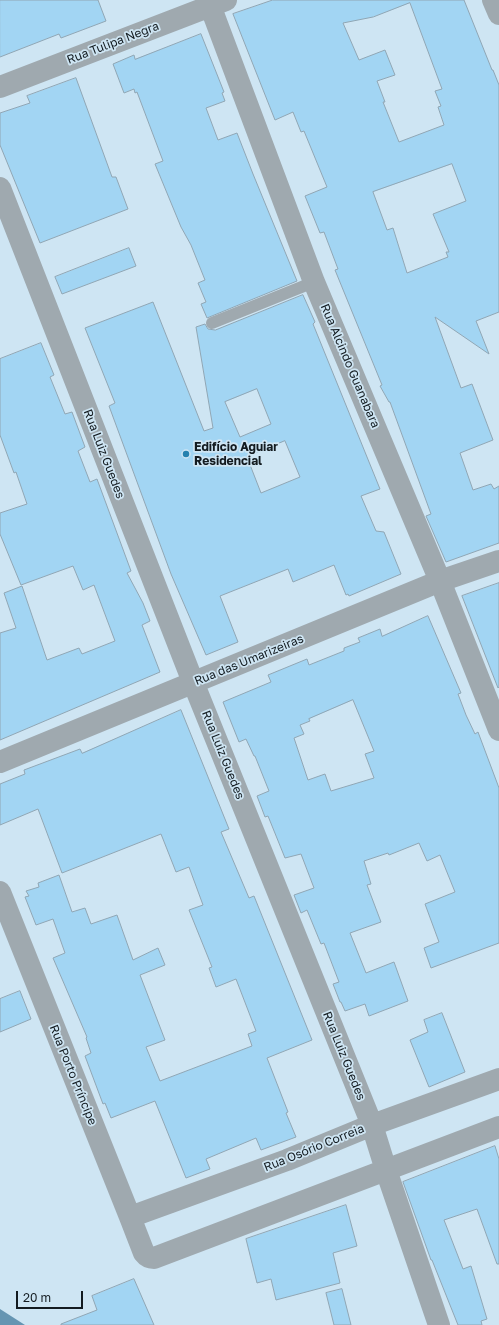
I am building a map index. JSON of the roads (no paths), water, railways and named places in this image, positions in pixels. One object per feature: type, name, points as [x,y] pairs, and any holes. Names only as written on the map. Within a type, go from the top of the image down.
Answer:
[{"type":"street","points":[[493,0],[499,14]]},
{"type":"street","name":"Rua Tulipa Negra","points":[[0,87],[215,2]]},
{"type":"street","name":"Rua Alcindo Guanabara","points":[[215,2],[314,282],[440,581],[499,730]]},
{"type":"street","name":"Rua Luiz Guedes","points":[[0,188],[194,682],[372,1125],[439,1325]]},
{"type":"street","name":"Rua das Umarizeiras","points":[[0,762],[440,581],[499,561]]},
{"type":"street","name":"Rua Porto Príncipe","points":[[0,892],[147,1256],[154,1258],[386,1170]]},
{"type":"street","name":"Rua Osório Correia","points":[[130,1217],[287,1160],[372,1125],[499,1079]]},
{"type":"street","points":[[386,1170],[499,1127]]},
{"type":"lane","points":[[212,323],[314,282]]},
{"type":"water","points":[[0,1309],[25,1325],[0,1325]]},
{"type":"place","name":"Edifício Aguiar Residencial","points":[[186,454]]}]
